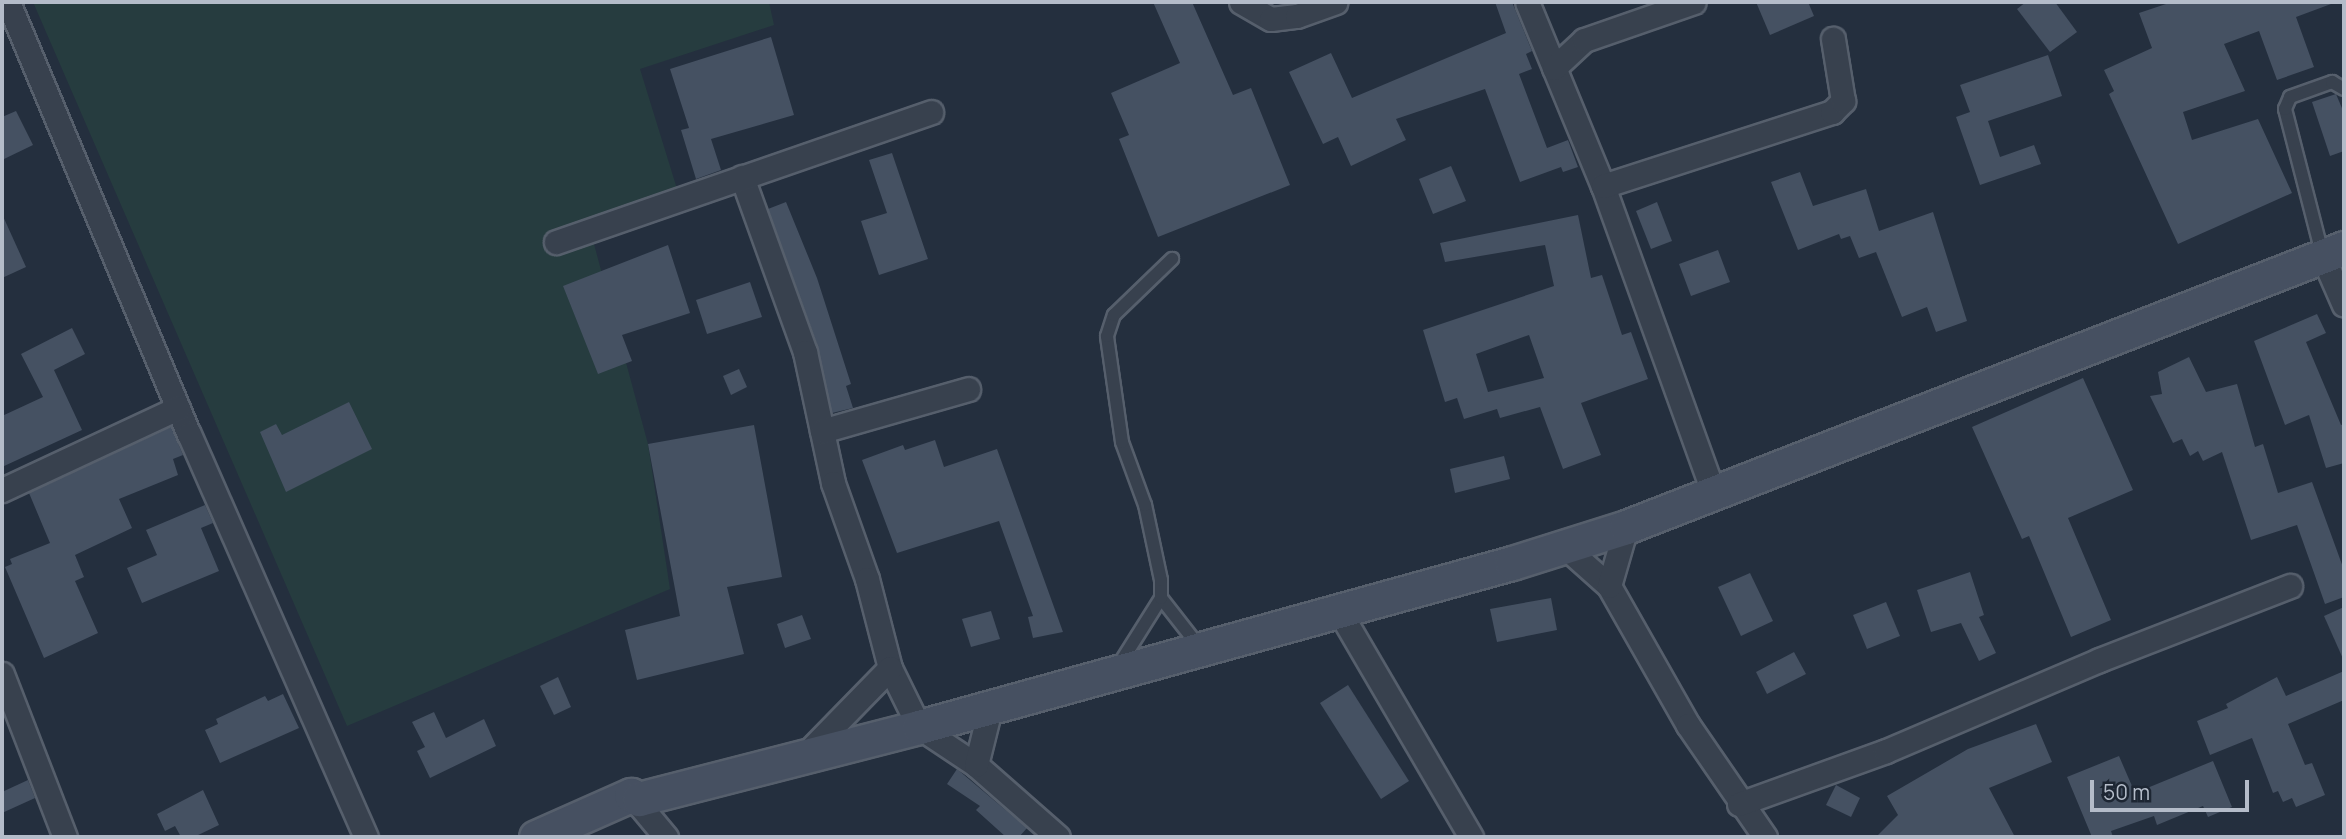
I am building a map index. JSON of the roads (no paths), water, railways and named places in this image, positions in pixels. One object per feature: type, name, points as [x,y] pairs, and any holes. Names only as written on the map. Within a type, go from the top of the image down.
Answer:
[{"type":"main road","points":[[536,837],[584,827],[631,795],[639,799],[919,727],[1339,611],[1626,527],[2334,253]]},
{"type":"street","points":[[8,2],[178,408],[366,837]]},
{"type":"street","points":[[1241,2],[1271,19],[1297,16],[1336,2]]},
{"type":"street","points":[[1527,2],[1603,187],[1713,492]]},
{"type":"street","points":[[1555,68],[1584,40],[1694,2]]},
{"type":"street","points":[[1603,187],[1832,111],[1843,101],[1833,39]]},
{"type":"street","points":[[556,242],[931,112]]},
{"type":"street","points":[[743,177],[805,352],[833,483],[867,579],[890,668],[919,727],[976,765],[1058,837]]},
{"type":"street","points":[[2334,253],[2344,305]]},
{"type":"street","points":[[822,431],[968,389]]},
{"type":"street","points":[[2,490],[178,408]]},
{"type":"street","points":[[1609,586],[1626,527]]},
{"type":"street","points":[[1564,546],[1609,586],[1688,725],[1739,804],[1765,837]]},
{"type":"street","points":[[1739,804],[1886,751],[2099,660],[2291,586]]},
{"type":"street","points":[[1339,611],[1471,837]]},
{"type":"street","points":[[804,756],[890,668]]},
{"type":"street","points":[[2,674],[65,837]]},
{"type":"street","points":[[976,765],[991,705]]},
{"type":"street","points":[[631,795],[666,837]]},
{"type":"lane","points":[[2334,253],[2285,109],[2290,97],[2332,82],[2344,89]]},
{"type":"lane","points":[[1172,259],[1114,315],[1107,337],[1122,442],[1155,541],[1161,598],[1200,648]]},
{"type":"lane","points":[[1115,672],[1161,598]]}]
